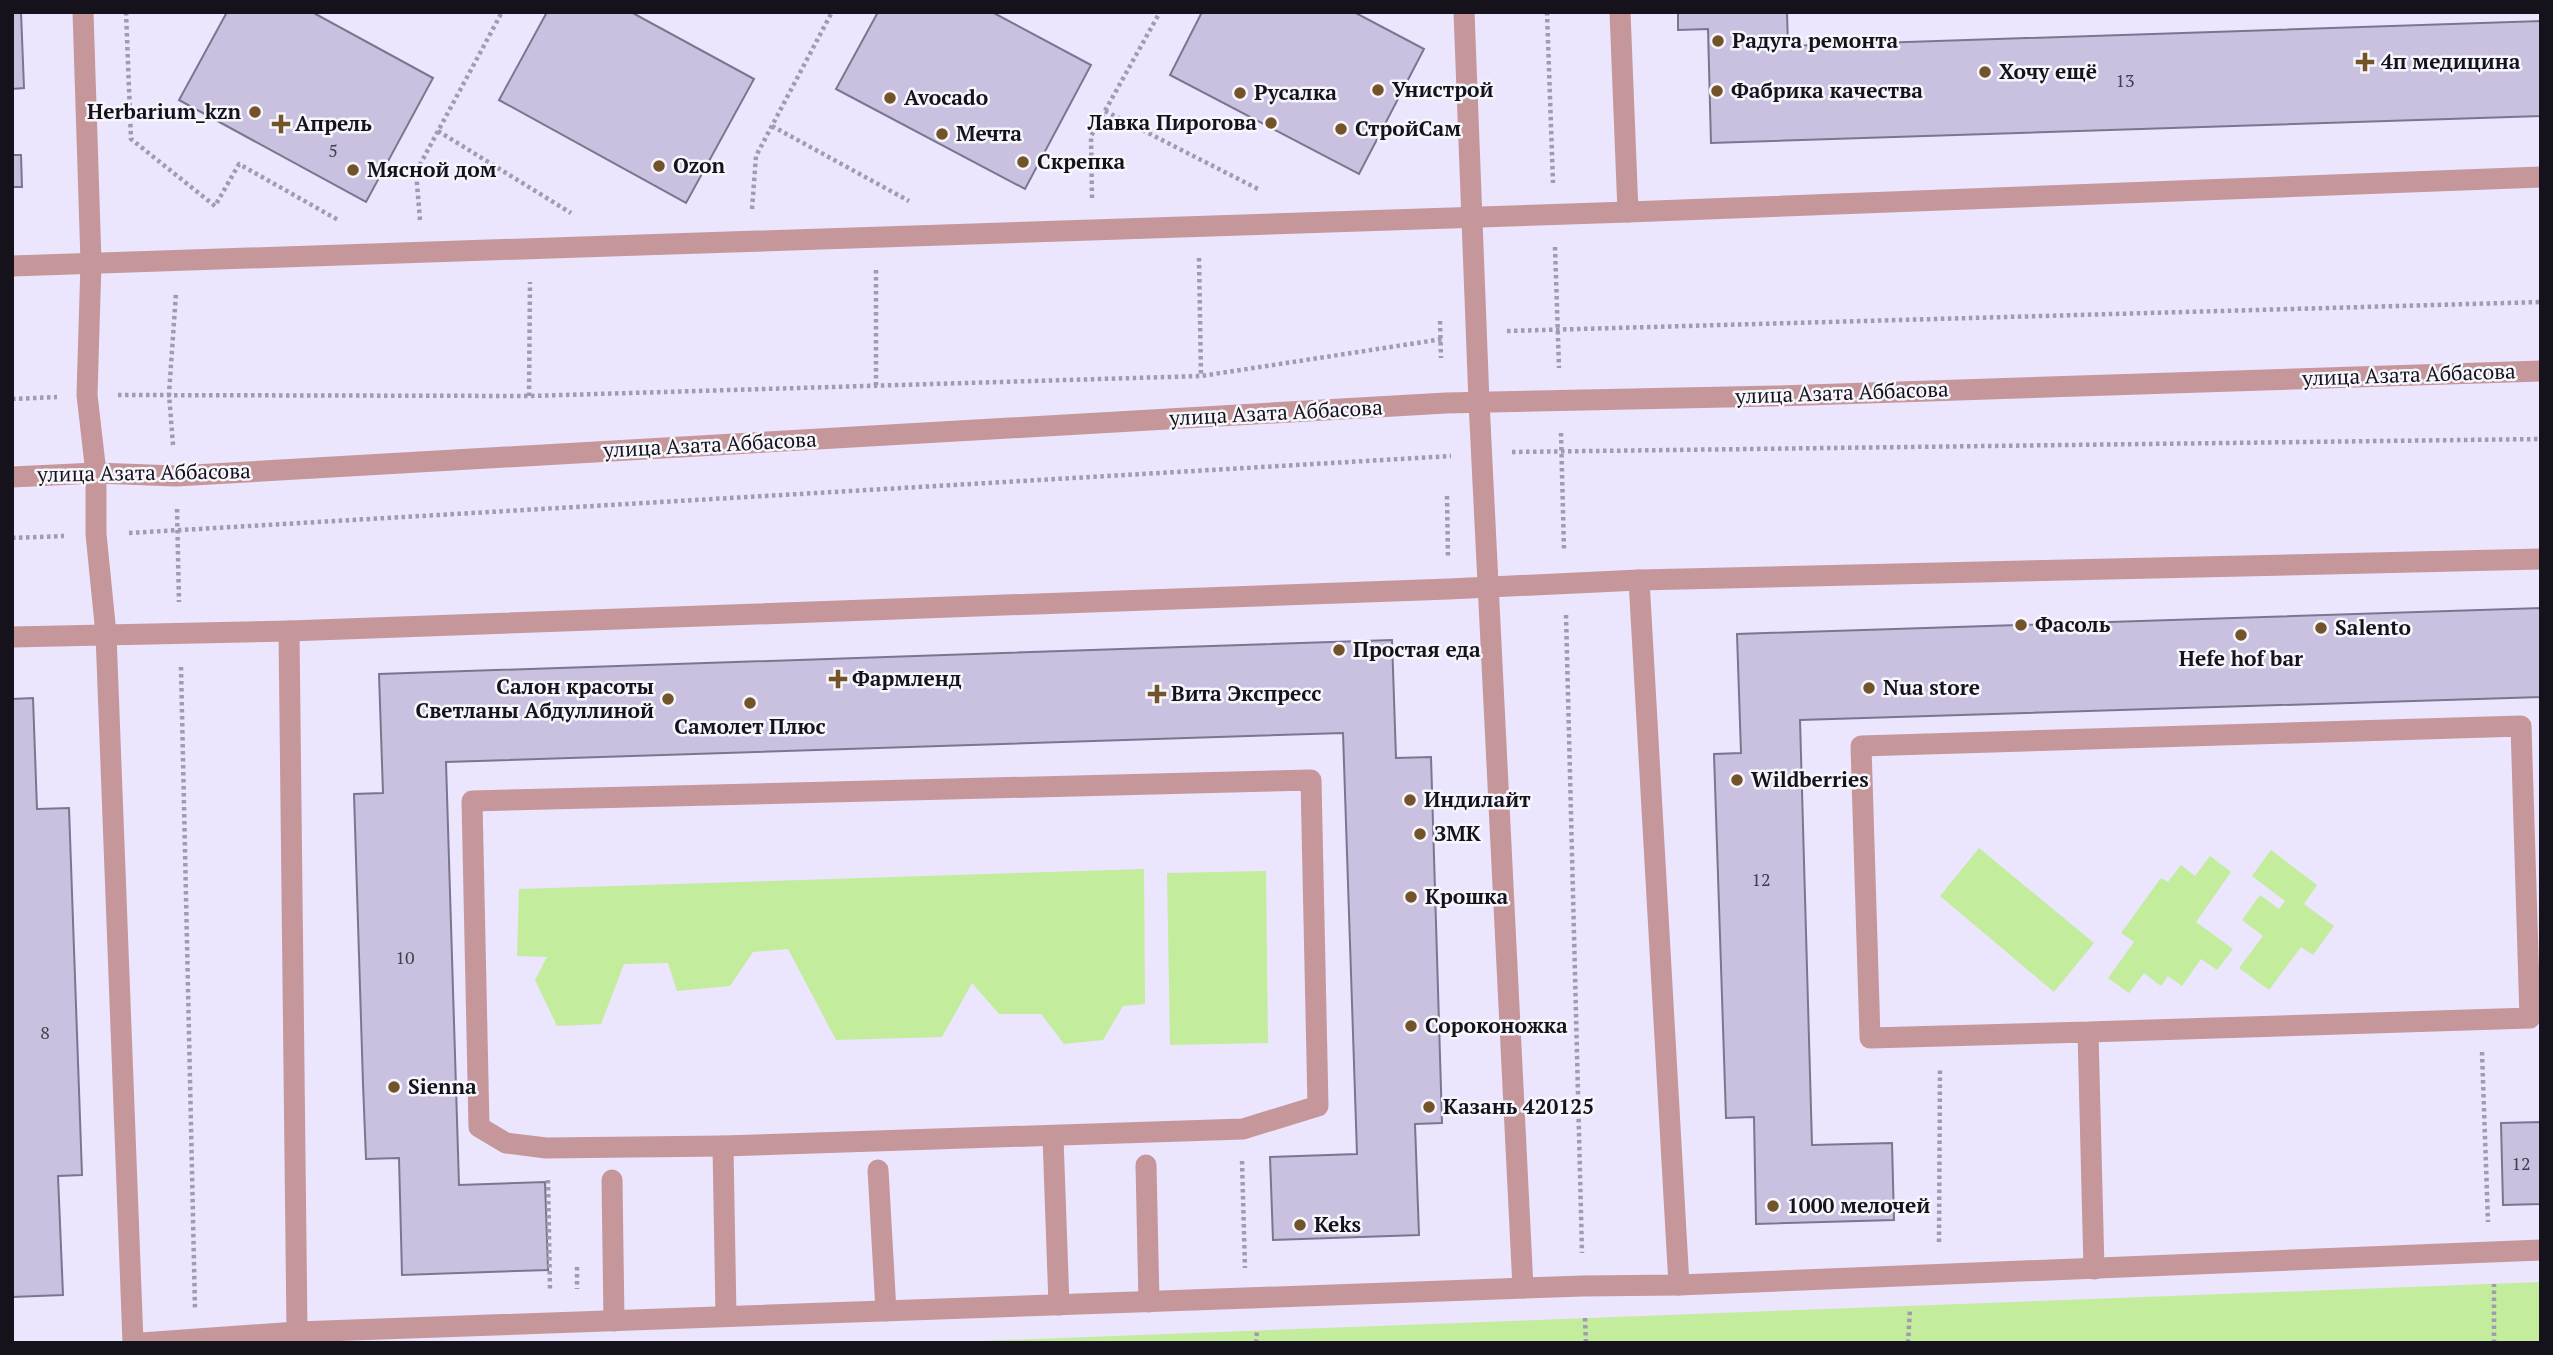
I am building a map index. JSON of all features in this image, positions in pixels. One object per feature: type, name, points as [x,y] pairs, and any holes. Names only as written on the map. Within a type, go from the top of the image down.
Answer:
[{"type":"street","points":[[83,12],[91,262],[88,395],[96,473],[96,534],[106,634],[133,1343]]},
{"type":"street","points":[[1464,12],[1479,402],[1523,1288]]},
{"type":"street","points":[[1620,12],[1628,212]]},
{"type":"street","points":[[12,266],[1554,215],[2541,177]]},
{"type":"street","name":"улица Азата Аббасова","points":[[12,477],[96,473],[176,476],[1479,402],[1775,396],[2541,371]]},
{"type":"street","points":[[12,637],[289,631],[1489,588],[1639,580],[2541,559]]},
{"type":"street","points":[[1639,580],[1679,1285]]},
{"type":"street","points":[[289,631],[297,1332]]},
{"type":"street","points":[[2522,726],[2530,1018],[2480,1020],[1870,1038],[1861,746],[2522,726]]},
{"type":"street","points":[[1311,780],[1318,1106],[1243,1129],[723,1146],[546,1148],[506,1143],[479,1127],[472,801],[1311,780]]},
{"type":"street","points":[[2088,1032],[2094,1269]]},
{"type":"street","points":[[1053,1137],[1059,1305]]},
{"type":"street","points":[[723,1146],[726,1316]]},
{"type":"street","points":[[1146,1165],[1149,1302]]},
{"type":"street","points":[[878,1170],[886,1311]]},
{"type":"street","points":[[612,1180],[614,1321]]},
{"type":"street","points":[[141,1343],[297,1332],[1523,1288],[1679,1285],[2541,1250]]},
{"type":"path","points":[[126,12],[131,139],[215,206],[239,164],[341,222]]},
{"type":"path","points":[[424,252],[416,172],[502,12]]},
{"type":"path","points":[[750,242],[756,156],[832,12]]},
{"type":"path","points":[[1092,230],[1091,136],[1160,12]]},
{"type":"path","points":[[1547,12],[1562,451],[1586,1343]]},
{"type":"path","points":[[1105,111],[1263,191]]},
{"type":"path","points":[[772,126],[911,202]]},
{"type":"path","points":[[438,131],[578,217]]},
{"type":"path","points":[[407,222],[420,220]]},
{"type":"path","points":[[1199,226],[1200,376]]},
{"type":"path","points":[[876,237],[876,385]]},
{"type":"path","points":[[529,396],[530,249]]},
{"type":"path","points":[[179,260],[170,394],[178,531],[195,1339]]},
{"type":"path","points":[[12,399],[170,394],[529,396],[1200,376],[1476,332],[2541,302]]},
{"type":"path","points":[[12,538],[178,531],[1483,453],[2541,439]]},
{"type":"path","points":[[2480,1020],[2494,1343]]},
{"type":"path","points":[[1939,1275],[1940,1036]]},
{"type":"path","points":[[1242,1157],[1245,1298]]},
{"type":"path","points":[[548,1181],[551,1323]]},
{"type":"green space","points":[[1979,848],[2094,943],[2054,992],[1940,896]]},
{"type":"green space","points":[[2271,850],[2317,885],[2304,904],[2334,926],[2313,955],[2301,947],[2269,990],[2239,968],[2263,936],[2242,920],[2260,895],[2279,909],[2285,901],[2252,876]]},
{"type":"green space","points":[[2210,856],[2231,872],[2196,922],[2233,949],[2217,970],[2201,959],[2182,986],[2168,976],[2161,986],[2144,973],[2129,993],[2108,978],[2134,942],[2121,933],[2161,878],[2168,882],[2181,865],[2195,876]]},
{"type":"green space","points":[[1144,869],[1145,1004],[1123,1006],[1103,1040],[1064,1044],[1041,1014],[999,1014],[972,983],[942,1037],[836,1040],[788,949],[753,952],[730,986],[677,991],[668,963],[624,964],[601,1024],[557,1026],[535,980],[547,957],[517,956],[519,889]]},
{"type":"green space","points":[[1266,871],[1268,1043],[1170,1045],[1167,873]]},
{"type":"green space","points":[[2541,1282],[2541,1343],[928,1343]]},
{"type":"building","points":[[12,12],[21,12],[24,88],[12,89]]},
{"type":"building","points":[[227,12],[312,12],[433,78],[366,202],[179,100]]},
{"type":"building","points":[[547,12],[631,12],[754,79],[686,203],[499,100]]},
{"type":"building","points":[[878,12],[992,12],[1091,65],[1025,189],[836,89]]},
{"type":"building","points":[[1202,12],[1354,12],[1424,49],[1359,174],[1170,75]]},
{"type":"building","points":[[1678,12],[1787,12],[1788,46],[2541,21],[2541,116],[1711,143],[1708,29],[1678,30]]},
{"type":"building","points":[[12,155],[21,155],[22,187],[12,187]]},
{"type":"building","points":[[2541,608],[2541,697],[1800,720],[1812,1145],[1892,1143],[1894,1220],[1756,1224],[1754,1117],[1726,1118],[1714,754],[1741,753],[1737,634]]},
{"type":"building","points":[[1392,640],[1396,758],[1431,757],[1442,1123],[1415,1124],[1419,1235],[1273,1240],[1270,1157],[1357,1154],[1343,733],[446,762],[459,1185],[545,1182],[548,1270],[402,1275],[399,1158],[366,1159],[363,1084],[354,794],[383,793],[379,674]]},
{"type":"building","points":[[33,698],[37,809],[69,808],[82,1175],[58,1176],[63,1295],[12,1297],[12,699]]},
{"type":"building","points":[[2541,1122],[2541,1204],[2503,1205],[2501,1123]]},
{"type":"place","name":"Радуга ремонта","points":[[1718,41]]},
{"type":"place","name":"4п медицина","points":[[2365,62]]},
{"type":"place","name":"Хочу ещё","points":[[1985,72]]},
{"type":"place","name":"Унистрой","points":[[1378,90]]},
{"type":"place","name":"Фабрика качества","points":[[1717,91]]},
{"type":"place","name":"Русалка","points":[[1240,93]]},
{"type":"place","name":"Avocado","points":[[890,98]]},
{"type":"place","name":"Herbarium_kzn","points":[[255,112]]},
{"type":"place","name":"Лавка Пирогова","points":[[1271,123]]},
{"type":"place","name":"Апрель","points":[[281,124]]},
{"type":"place","name":"СтройСам","points":[[1341,129]]},
{"type":"place","name":"Мечта","points":[[942,134]]},
{"type":"place","name":"Скрепка","points":[[1023,162]]},
{"type":"place","name":"Ozon","points":[[659,166]]},
{"type":"place","name":"Мясной дом","points":[[353,170]]},
{"type":"place","name":"Фасоль","points":[[2021,625]]},
{"type":"place","name":"Salento","points":[[2321,628]]},
{"type":"place","name":"Hefe hof bar","points":[[2241,635]]},
{"type":"place","name":"Простая еда","points":[[1339,650]]},
{"type":"place","name":"Фармленд","points":[[838,679]]},
{"type":"place","name":"Nua store","points":[[1869,688]]},
{"type":"place","name":"Вита Экспресс","points":[[1157,694]]},
{"type":"place","name":"Салон красоты Светланы Абдуллиной","points":[[668,699]]},
{"type":"place","name":"Самолет Плюс","points":[[750,703]]},
{"type":"place","name":"Wildberries","points":[[1737,780]]},
{"type":"place","name":"Индилайт","points":[[1410,800]]},
{"type":"place","name":"ЗМК","points":[[1420,834]]},
{"type":"place","name":"Крошка","points":[[1411,897]]},
{"type":"place","name":"Сороконожка","points":[[1411,1026]]},
{"type":"place","name":"Sienna","points":[[394,1087]]},
{"type":"place","name":"Казань 420125","points":[[1429,1107]]},
{"type":"place","name":"1000 мелочей","points":[[1773,1206]]},
{"type":"place","name":"Keks","points":[[1300,1225]]}]
